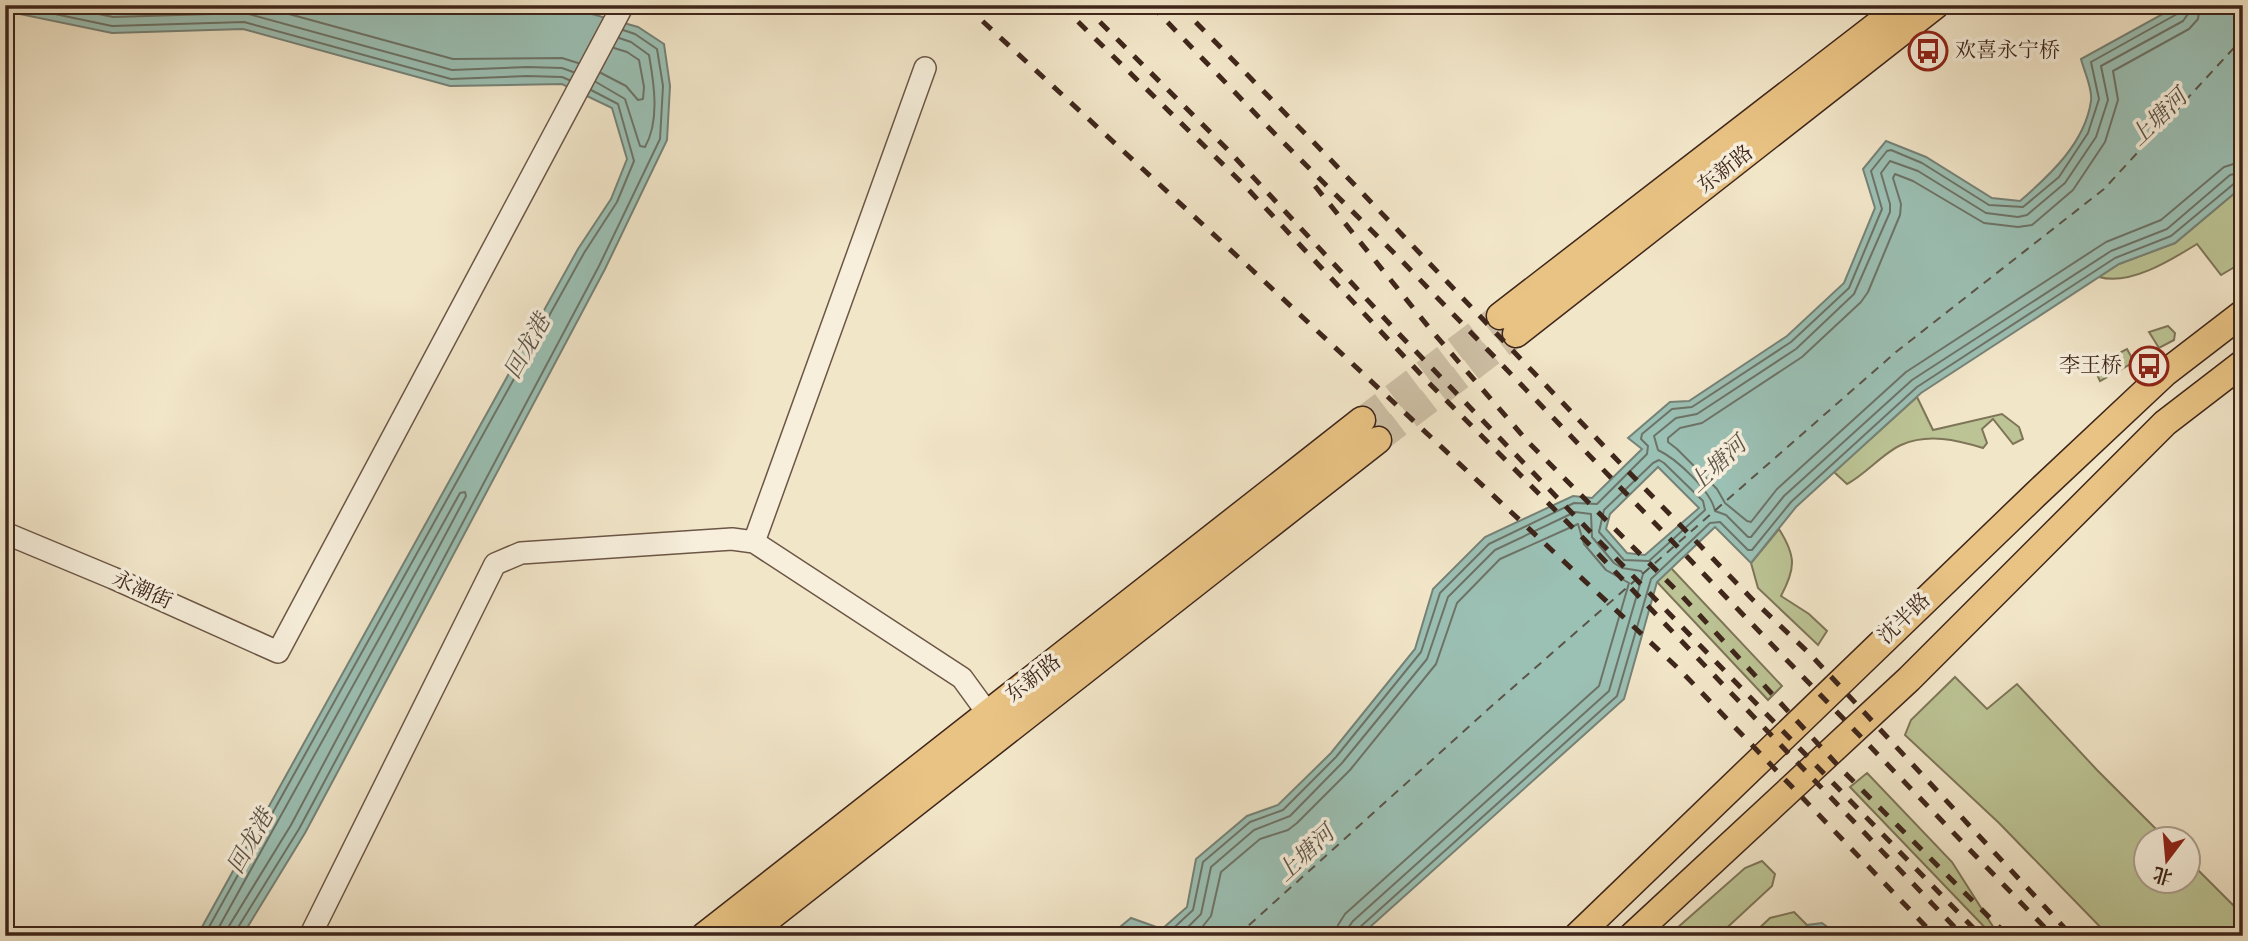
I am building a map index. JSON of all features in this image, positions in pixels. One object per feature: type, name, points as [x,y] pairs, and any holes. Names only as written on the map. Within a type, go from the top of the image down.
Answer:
[{"type":"main road","name":"东新路","points":[[1903,5],[1508,325],[1936,5]]},
{"type":"main road","name":"沈半路","points":[[1577,936],[2026,503],[2165,373],[2243,313]]},
{"type":"main road","points":[[1632,936],[1909,679],[2165,423],[2243,363]]},
{"type":"main road","name":"东新路","points":[[746,936],[996,724],[1370,430]]},
{"type":"main road","name":"东新路","points":[[704,936],[996,724]]},
{"type":"street","name":"永潮街","points":[[5,533],[278,652],[622,5]]},
{"type":"street","points":[[754,542],[925,68]]},
{"type":"street","points":[[310,936],[495,564],[521,553],[732,539],[754,542],[962,678],[996,724]]},
{"type":"green space","points":[[1577,5],[1614,5],[1604,11],[1595,12],[1586,11]]},
{"type":"green space","points":[[2243,186],[2243,262],[2221,275],[2197,244],[2163,264],[2137,275],[2111,279],[2099,277],[2119,264],[2175,243]]},
{"type":"green space","points":[[2168,326],[2175,333],[2174,340],[2159,348],[2149,332]]},
{"type":"green space","points":[[2127,349],[2134,362],[2100,381],[2093,366]]},
{"type":"green space","points":[[1917,397],[1933,430],[2002,414],[2019,427],[2023,439],[2013,444],[1993,419],[1982,429],[1987,443],[1983,448],[1953,440],[1922,439],[1894,449],[1847,484],[1834,472]]},
{"type":"green space","points":[[1779,529],[1789,547],[1792,562],[1781,596],[1809,614],[1827,631],[1818,645],[1758,588],[1751,563]]},
{"type":"green space","points":[[1671,568],[1782,686],[1768,700],[1657,582]]},
{"type":"green space","points":[[1955,677],[1987,709],[2017,684],[2152,825],[2132,825],[2132,895],[2202,895],[2202,874],[2243,915],[2243,936],[2109,936],[1999,823],[1905,735],[1911,720]]},
{"type":"green space","points":[[1867,773],[1952,862],[1999,936],[1993,936],[1850,787]]},
{"type":"green space","points":[[1762,861],[1775,874],[1772,886],[1718,936],[1668,936],[1745,868]]},
{"type":"green space","points":[[1794,912],[1807,925],[1803,936],[1751,936],[1770,918]]},
{"type":"water","name":"回龙港","points":[[5,5],[560,5],[638,27],[664,44],[670,86],[667,140],[605,269],[305,833],[242,936],[197,936],[578,249],[611,199],[627,159],[612,108],[562,84],[450,86],[243,29],[112,33],[5,11]]},
{"type":"water","name":"上塘河","points":[[2179,5],[2243,5],[2243,186],[2175,243],[2119,264],[1921,393],[1796,507],[1751,563],[1715,527],[1657,582],[1624,699],[1360,936],[1109,936],[1131,918],[1162,929],[1187,907],[1196,859],[1247,816],[1278,805],[1331,753],[1415,649],[1433,589],[1485,537],[1573,496],[1592,498],[1642,449],[1628,438],[1670,402],[1689,401],[1787,336],[1844,283],[1875,208],[1863,169],[1886,141],[1926,157],[1992,198],[2020,201],[2054,169],[2082,131],[2091,96],[2081,59]],"holes":[[[1658,467],[1699,508],[1645,555],[1627,553],[1606,529],[1610,514]]]},
{"type":"water","points":[[1822,923],[1840,936],[1803,936],[1807,925]]},
{"type":"ferry route","points":[[1237,936],[1494,704],[1896,352],[2104,189],[2243,38]]},
{"type":"tunnel","points":[[1362,420],[1500,316]]},
{"type":"tunnel","points":[[1378,440],[1516,334]]},
{"type":"railway","points":[[965,5],[1680,670],[1935,936]]},
{"type":"railway","points":[[1061,5],[1245,186],[1427,381],[1584,539],[1963,936]]},
{"type":"railway","points":[[1083,5],[1227,149],[1400,335],[1981,936]]},
{"type":"railway","points":[[1151,5],[2053,936]]},
{"type":"railway","points":[[1179,5],[1752,599],[1810,654],[2072,936]]},
{"type":"railway","points":[[1315,186],[1431,330],[1529,443],[1682,596],[1843,771],[2008,936]]},
{"type":"place","name":"欢喜永宁桥","points":[[1928,51]]},
{"type":"place","name":"李王桥","points":[[2149,366]]}]
